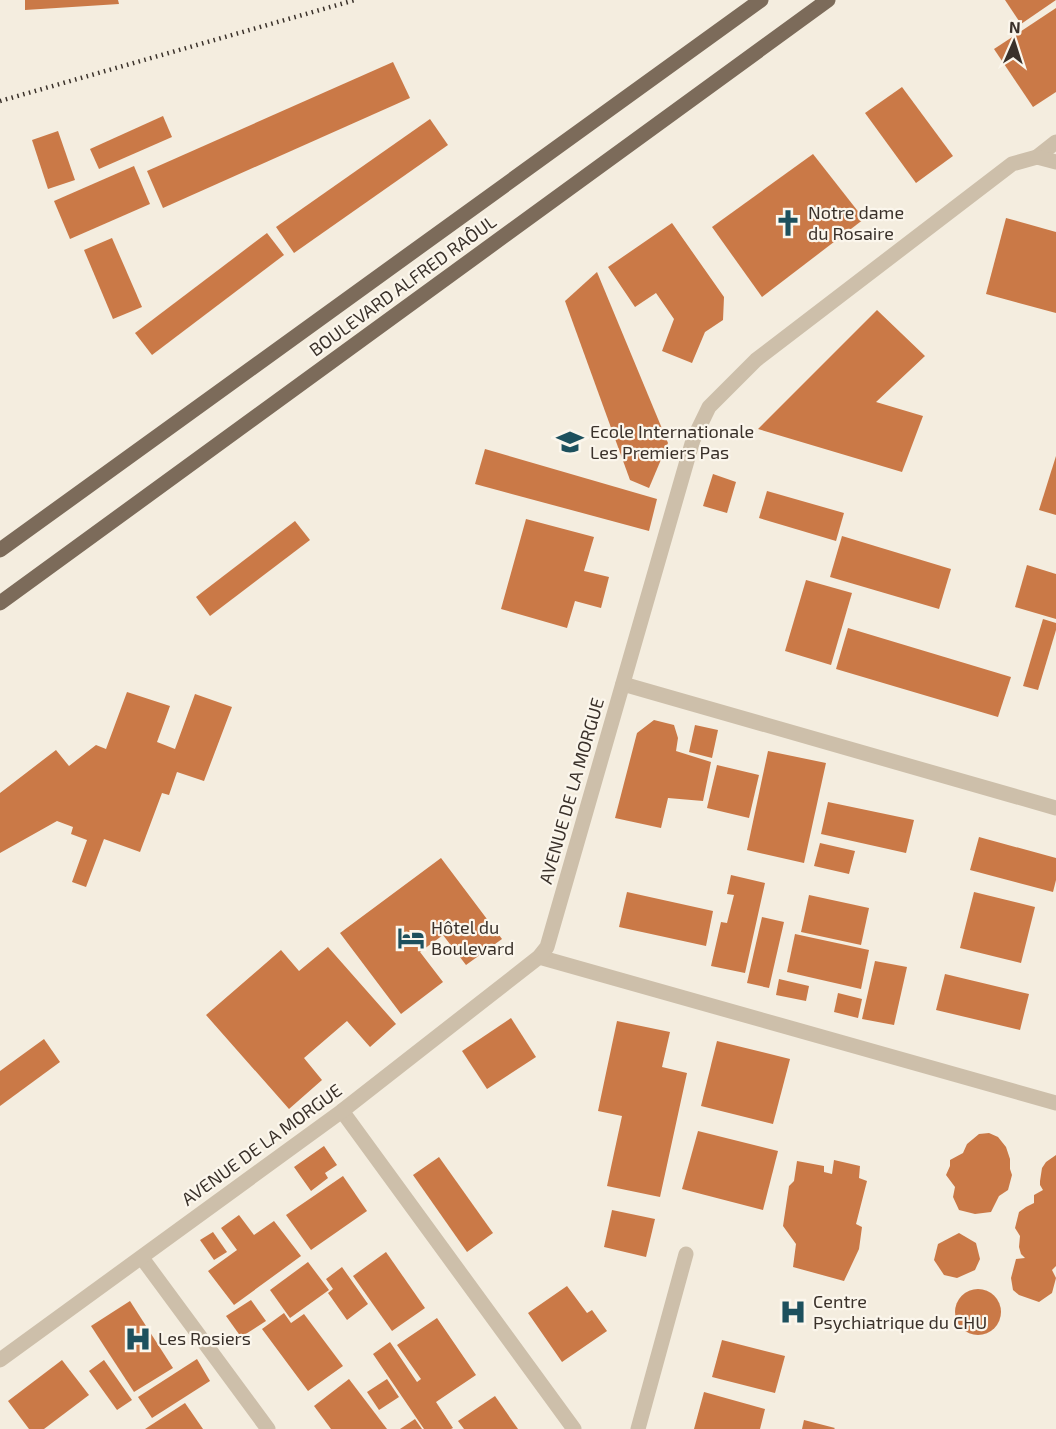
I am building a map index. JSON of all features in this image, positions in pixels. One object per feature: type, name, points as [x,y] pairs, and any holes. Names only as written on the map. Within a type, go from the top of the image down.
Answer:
[{"type":"main road","points":[[0,550],[761,0]]},
{"type":"main road","name":"BOULEVARD ALFRED RAÔUL","points":[[0,603],[828,0]]},
{"type":"street","points":[[1037,157],[1056,142]]},
{"type":"street","points":[[1037,157],[1056,162]]},
{"type":"street","name":"AVENUE DE LA MORGUE","points":[[0,1360],[342,1111],[539,957],[548,946],[693,440],[709,407],[756,360],[1012,164],[1037,157]]},
{"type":"street","points":[[623,684],[1056,808]]},
{"type":"street","points":[[539,957],[1056,1103]]},
{"type":"street","points":[[342,1111],[574,1429]]},
{"type":"street","points":[[638,1429],[686,1254]]},
{"type":"street","points":[[142,1258],[268,1429]]},
{"type":"building","points":[[25,0],[118,0],[119,4],[25,10]]},
{"type":"building","points":[[1005,0],[1056,0],[1021,24]]},
{"type":"building","points":[[1056,8],[1056,92],[1033,107],[994,49]]},
{"type":"building","points":[[393,62],[410,98],[163,208],[147,171]]},
{"type":"building","points":[[902,87],[953,156],[916,183],[865,113]]},
{"type":"building","points":[[163,116],[172,137],[99,169],[90,149]]},
{"type":"building","points":[[430,119],[448,145],[294,253],[276,227]]},
{"type":"building","points":[[58,131],[75,180],[48,189],[32,140]]},
{"type":"building","name":"Notre dame du Rosaire","points":[[813,154],[864,219],[762,297],[712,227]]},
{"type":"building","points":[[134,166],[150,204],[70,239],[54,201]]},
{"type":"building","points":[[1006,218],[1056,232],[1056,313],[986,294]]},
{"type":"building","points":[[672,223],[724,297],[723,320],[705,332],[692,363],[662,351],[674,319],[656,293],[635,307],[608,267]]},
{"type":"building","points":[[267,233],[284,255],[152,355],[135,333]]},
{"type":"building","points":[[112,238],[142,307],[113,319],[84,250]]},
{"type":"building","points":[[597,272],[668,443],[649,488],[630,480],[565,301]]},
{"type":"building","points":[[877,310],[925,356],[876,402],[923,416],[902,472],[758,429]]},
{"type":"building","points":[[485,449],[657,499],[649,531],[475,484]]},
{"type":"building","points":[[1056,456],[1056,515],[1039,510]]},
{"type":"building","points":[[713,474],[736,482],[727,513],[703,506]]},
{"type":"building","points":[[767,491],[844,513],[836,541],[759,518]]},
{"type":"building","points":[[526,519],[594,537],[584,571],[609,577],[601,608],[575,601],[567,628],[501,609]]},
{"type":"building","points":[[295,521],[310,540],[210,616],[196,597]]},
{"type":"building","points":[[842,536],[951,569],[939,609],[830,577]]},
{"type":"building","points":[[1027,565],[1056,574],[1056,619],[1015,607]]},
{"type":"building","points":[[806,580],[852,593],[831,665],[785,651]]},
{"type":"building","points":[[1043,619],[1056,623],[1056,630],[1038,690],[1023,686]]},
{"type":"building","points":[[848,628],[1011,677],[998,717],[836,669]]},
{"type":"building","points":[[127,692],[170,706],[157,742],[175,749],[195,694],[232,707],[204,781],[177,772],[169,795],[162,793],[140,852],[104,839],[86,887],[72,882],[87,840],[71,834],[73,827],[57,821],[0,853],[0,793],[56,750],[69,766],[96,745],[106,749]]},
{"type":"building","points":[[654,720],[674,725],[678,738],[676,751],[711,762],[703,801],[668,798],[661,828],[615,818],[637,733]]},
{"type":"building","points":[[695,725],[718,730],[712,758],[689,752]]},
{"type":"building","points":[[768,751],[826,763],[804,863],[747,850]]},
{"type":"building","points":[[717,765],[759,775],[749,818],[707,808]]},
{"type":"building","points":[[828,802],[914,820],[906,853],[821,834]]},
{"type":"building","points":[[979,837],[1056,858],[1056,880],[1053,892],[970,870]]},
{"type":"building","points":[[820,843],[855,851],[849,874],[814,866]]},
{"type":"building","points":[[441,858],[502,939],[466,965],[443,935],[420,952],[443,982],[401,1014],[340,933]]},
{"type":"building","points":[[731,875],[765,883],[745,973],[711,966],[721,922],[727,923],[734,895],[727,894]]},
{"type":"building","points":[[627,892],[713,911],[706,946],[619,927]]},
{"type":"building","points":[[974,892],[1035,907],[1021,963],[960,948]]},
{"type":"building","points":[[809,895],[869,908],[861,945],[801,932]]},
{"type":"building","points":[[762,917],[784,922],[769,988],[747,983]]},
{"type":"building","points":[[795,934],[869,950],[861,989],[787,972]]},
{"type":"building","points":[[328,947],[396,1024],[370,1047],[347,1021],[304,1058],[322,1080],[289,1109],[206,1015],[281,950],[299,971]]},
{"type":"building","points":[[875,961],[907,967],[894,1025],[862,1019]]},
{"type":"building","points":[[945,974],[1029,994],[1020,1030],[936,1010]]},
{"type":"building","points":[[779,979],[809,986],[806,1001],[776,995]]},
{"type":"building","points":[[838,993],[862,999],[858,1018],[834,1012]]},
{"type":"building","points":[[511,1018],[536,1057],[487,1089],[462,1051]]},
{"type":"building","points":[[617,1021],[670,1032],[662,1067],[687,1073],[660,1197],[607,1186],[622,1116],[598,1111]]},
{"type":"building","points":[[44,1039],[60,1062],[0,1106],[0,1071]]},
{"type":"building","points":[[717,1041],[790,1059],[773,1124],[701,1106]]},
{"type":"building","points":[[698,1131],[778,1151],[763,1210],[682,1189]]},
{"type":"building","points":[[989,1133],[998,1137],[1006,1147],[1010,1159],[1012,1175],[1008,1190],[999,1196],[991,1212],[975,1214],[959,1210],[953,1197],[955,1187],[946,1175],[950,1160],[963,1153],[967,1144],[979,1134]]},
{"type":"building","points":[[324,1146],[337,1165],[325,1173],[328,1178],[311,1191],[294,1167]]},
{"type":"building","points":[[1056,1155],[1056,1266],[1052,1270],[1056,1278],[1052,1293],[1039,1302],[1019,1295],[1013,1290],[1011,1278],[1016,1259],[1025,1258],[1021,1254],[1020,1236],[1015,1228],[1019,1212],[1034,1203],[1034,1195],[1043,1190],[1040,1185],[1042,1168]]},
{"type":"building","points":[[439,1157],[493,1233],[467,1252],[413,1175]]},
{"type":"building","points":[[834,1160],[860,1166],[859,1178],[867,1181],[856,1224],[862,1227],[859,1249],[844,1281],[793,1267],[796,1244],[783,1226],[789,1186],[794,1181],[797,1161],[824,1166],[824,1172],[832,1174]]},
{"type":"building","points":[[343,1176],[367,1211],[311,1250],[286,1215]]},
{"type":"building","points":[[612,1210],[655,1219],[646,1257],[604,1247]]},
{"type":"building","points":[[239,1215],[254,1235],[274,1221],[301,1256],[234,1305],[208,1271],[237,1250],[221,1228]]},
{"type":"building","points":[[213,1232],[227,1252],[214,1260],[200,1240]]},
{"type":"building","points":[[959,1233],[976,1243],[980,1259],[975,1270],[957,1278],[944,1275],[934,1260],[938,1244]]},
{"type":"building","points":[[386,1252],[425,1308],[392,1331],[353,1276]]},
{"type":"building","points":[[308,1262],[329,1290],[290,1318],[270,1290]]},
{"type":"building","points":[[342,1267],[368,1304],[347,1320],[328,1293],[333,1289],[326,1279]]},
{"type":"building","points":[[567,1286],[587,1313],[592,1310],[607,1331],[562,1362],[528,1313]]},
{"type":"building","points":[[983,1289],[995,1295],[1000,1303],[1000,1321],[995,1329],[987,1334],[973,1335],[961,1329],[956,1321],[955,1307],[961,1295],[969,1290]]},
{"type":"building","points":[[251,1300],[266,1321],[241,1337],[226,1316]]},
{"type":"building","points":[[130,1301],[173,1368],[134,1392],[91,1326]]},
{"type":"building","points":[[284,1313],[291,1323],[304,1314],[343,1366],[308,1391],[262,1329]]},
{"type":"building","points":[[437,1318],[476,1375],[436,1402],[453,1428],[451,1429],[424,1429],[373,1354],[390,1342],[417,1382],[421,1379],[397,1345]]},
{"type":"building","points":[[722,1340],[785,1356],[775,1393],[712,1377]]},
{"type":"building","points":[[197,1359],[210,1381],[152,1418],[138,1397]]},
{"type":"building","points":[[62,1360],[89,1395],[44,1429],[29,1429],[8,1401]]},
{"type":"building","points":[[104,1360],[132,1400],[117,1410],[89,1371]]},
{"type":"building","points":[[349,1379],[387,1429],[331,1429],[314,1406]]},
{"type":"building","points":[[387,1379],[399,1397],[379,1410],[367,1392]]},
{"type":"building","points":[[704,1392],[765,1409],[760,1429],[694,1429]]},
{"type":"building","points":[[495,1396],[518,1429],[464,1429],[458,1421]]},
{"type":"building","points":[[185,1403],[203,1429],[145,1429]]},
{"type":"building","points":[[415,1419],[422,1429],[400,1429]]},
{"type":"building","points":[[804,1420],[835,1428],[802,1429]]},
{"type":"railway","points":[[0,101],[355,0]]},
{"type":"place","name":"Notre dame du Rosaire","points":[[788,223]]},
{"type":"place","name":"Ecole Internationale Les Premiers Pas","points":[[570,442]]},
{"type":"place","name":"Hôtel du Boulevard","points":[[411,938]]},
{"type":"place","name":"Centre Psychiatrique du CHU","points":[[793,1312]]},
{"type":"place","name":"Les Rosiers","points":[[138,1339]]}]
